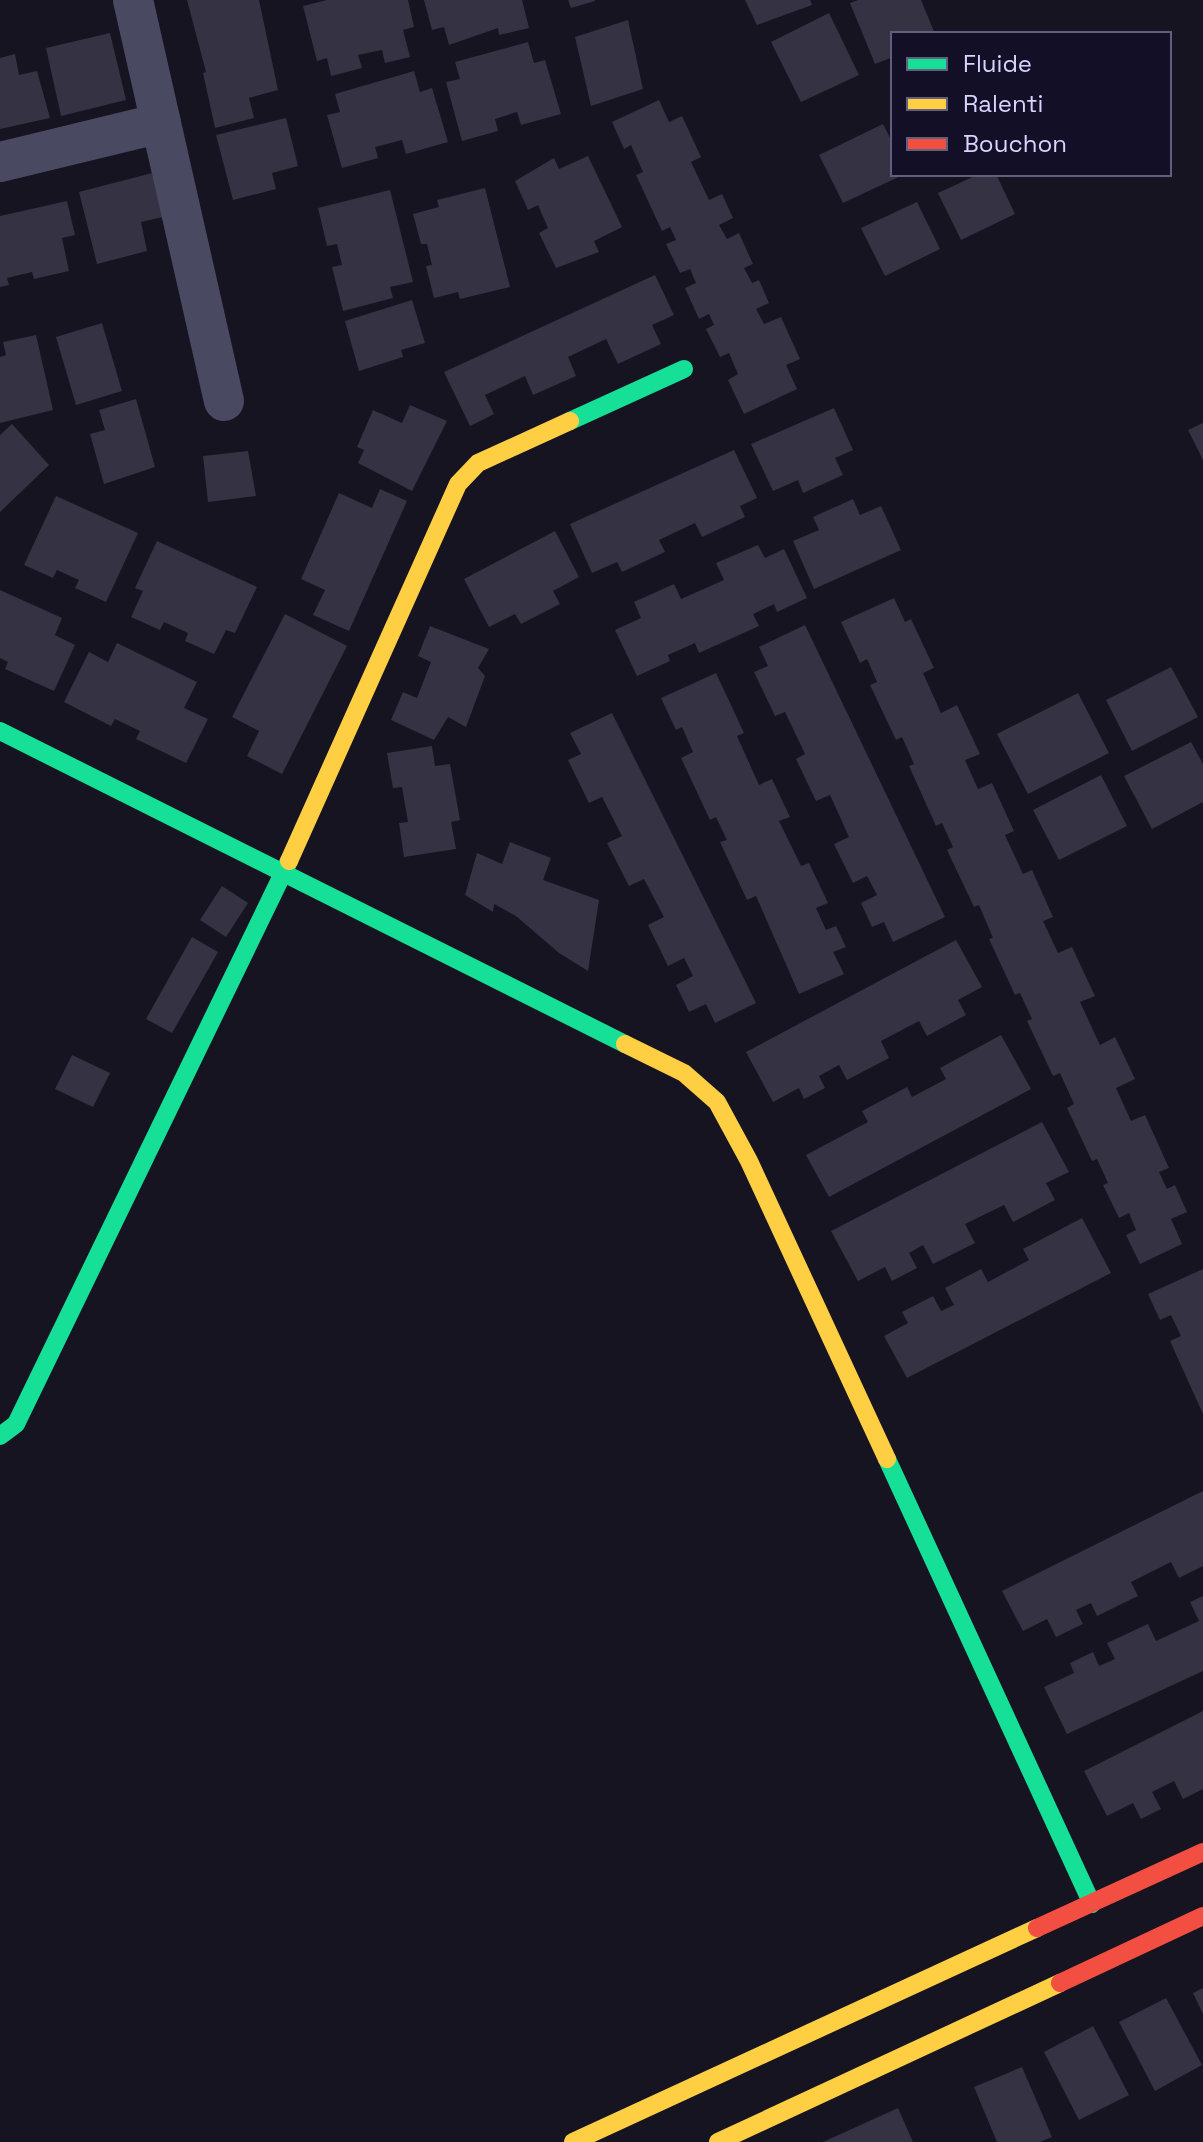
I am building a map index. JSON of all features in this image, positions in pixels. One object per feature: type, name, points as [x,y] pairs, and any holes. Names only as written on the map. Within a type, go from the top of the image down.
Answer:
[{"type":"street","points":[[133,0],[224,401]]},
{"type":"street","points":[[0,162],[161,123]]},
{"type":"street","points":[[0,1436],[16,1424],[284,873],[458,484],[478,463],[684,369]]},
{"type":"street","points":[[0,731],[684,1073],[717,1102],[749,1161],[1092,1904]]},
{"type":"street","points":[[573,2142],[1203,1852]]},
{"type":"street","points":[[718,2142],[1203,1916]]},
{"type":"building","points":[[187,0],[259,0],[278,90],[249,98],[254,118],[215,128],[203,73],[206,72]]},
{"type":"building","points":[[327,0],[408,0],[414,27],[403,30],[410,57],[385,63],[382,50],[358,55],[362,68],[331,76],[327,58],[317,61],[303,6]]},
{"type":"building","points":[[424,0],[522,0],[529,28],[499,35],[498,28],[449,45],[444,27],[432,30]]},
{"type":"building","points":[[568,0],[595,0],[595,1],[571,8]]},
{"type":"building","points":[[745,0],[810,0],[812,5],[757,25]]},
{"type":"building","points":[[858,0],[921,0],[934,32],[891,32],[891,58],[875,64],[850,3]]},
{"type":"building","points":[[829,13],[859,75],[801,102],[771,42]]},
{"type":"building","points":[[628,20],[643,89],[591,106],[575,37]]},
{"type":"building","points":[[110,33],[126,100],[61,116],[46,48]]},
{"type":"building","points":[[528,42],[534,63],[545,60],[561,114],[521,125],[517,112],[495,119],[498,131],[462,141],[446,82],[460,79],[455,62]]},
{"type":"building","points":[[15,54],[19,75],[37,71],[50,118],[0,129],[0,58]]},
{"type":"building","points":[[414,71],[420,92],[432,88],[448,142],[406,154],[402,140],[375,147],[378,158],[342,168],[327,115],[340,112],[335,94]]},
{"type":"building","points":[[659,100],[669,122],[682,116],[701,157],[691,162],[709,200],[722,194],[733,218],[719,225],[727,239],[739,233],[753,264],[744,268],[752,283],[759,280],[769,303],[756,309],[764,324],[781,317],[800,359],[786,365],[797,389],[744,414],[728,380],[738,374],[729,353],[720,357],[706,329],[714,325],[709,314],[699,319],[685,288],[696,283],[690,269],[680,273],[666,244],[676,240],[670,227],[662,231],[636,175],[643,172],[631,145],[624,149],[612,122]]},
{"type":"building","points":[[286,118],[298,166],[272,173],[276,189],[233,200],[216,135]]},
{"type":"building","points":[[883,124],[891,140],[891,176],[901,176],[843,203],[819,155]]},
{"type":"building","points":[[588,156],[622,227],[594,241],[599,252],[556,268],[539,233],[548,228],[538,205],[528,210],[515,181],[554,158],[559,169]]},
{"type":"building","points":[[152,173],[163,217],[141,222],[147,251],[97,264],[79,192]]},
{"type":"building","points":[[975,176],[997,176],[1015,214],[961,240],[938,193]]},
{"type":"building","points":[[485,188],[510,287],[460,299],[458,292],[434,298],[426,266],[432,265],[427,244],[421,244],[413,214],[439,207],[437,200]]},
{"type":"building","points":[[390,190],[413,282],[390,287],[393,298],[343,311],[332,267],[342,265],[337,244],[327,246],[318,208]]},
{"type":"building","points":[[67,201],[75,235],[62,238],[69,271],[34,279],[32,272],[7,278],[9,285],[0,287],[0,216]]},
{"type":"building","points":[[917,202],[940,249],[885,276],[861,228]]},
{"type":"building","points":[[655,275],[674,315],[652,325],[661,344],[618,364],[606,339],[568,357],[576,376],[533,395],[525,376],[485,395],[494,414],[470,426],[444,372]]},
{"type":"building","points":[[412,300],[425,343],[401,350],[403,357],[359,371],[345,321]]},
{"type":"building","points":[[102,323],[122,391],[76,405],[56,337]]},
{"type":"building","points":[[36,335],[53,410],[0,423],[0,357],[6,355],[3,342]]},
{"type":"building","points":[[136,399],[155,467],[104,484],[90,434],[105,430],[99,410]]},
{"type":"building","points":[[410,405],[447,421],[412,491],[358,463],[364,450],[357,447],[373,410],[402,423]]},
{"type":"building","points":[[834,408],[853,450],[835,458],[843,475],[803,493],[798,480],[773,491],[751,444]]},
{"type":"building","points":[[1203,423],[1203,460],[1188,430]]},
{"type":"building","points":[[12,424],[49,465],[0,512],[0,435]]},
{"type":"building","points":[[734,450],[757,498],[740,506],[745,517],[702,537],[695,523],[659,540],[665,552],[622,572],[617,562],[592,573],[570,524]]},
{"type":"building","points":[[248,451],[256,496],[208,502],[203,456]]},
{"type":"building","points":[[380,489],[407,501],[349,631],[313,615],[325,590],[301,579],[339,493],[372,508]]},
{"type":"building","points":[[56,496],[138,533],[106,602],[75,588],[79,580],[57,570],[53,578],[24,565]]},
{"type":"building","points":[[853,499],[860,515],[881,506],[901,550],[814,589],[793,541],[819,530],[813,517]]},
{"type":"building","points":[[555,531],[579,577],[553,591],[560,604],[521,624],[515,614],[489,627],[464,579]]},
{"type":"building","points":[[157,541],[257,587],[235,633],[226,630],[214,654],[185,641],[188,633],[164,622],[160,630],[131,617],[143,591],[135,588]]},
{"type":"building","points":[[758,545],[765,558],[784,549],[807,598],[777,612],[774,604],[753,614],[759,626],[699,653],[695,643],[668,655],[670,661],[637,676],[615,630],[641,618],[634,602],[674,584],[681,599],[724,580],[716,563]]},
{"type":"building","points":[[0,590],[62,618],[55,635],[75,645],[54,691],[5,669],[8,662],[0,658]]},
{"type":"building","points":[[894,598],[905,622],[911,619],[934,668],[923,673],[941,713],[957,705],[980,754],[965,760],[978,789],[992,783],[1014,831],[1005,835],[1023,874],[1032,870],[1053,917],[1043,921],[1058,953],[1072,947],[1095,996],[1080,1002],[1100,1045],[1115,1037],[1135,1079],[1116,1088],[1131,1121],[1145,1115],[1169,1168],[1159,1172],[1167,1189],[1175,1185],[1187,1212],[1171,1219],[1182,1244],[1140,1264],[1126,1235],[1136,1230],[1129,1213],[1119,1218],[1103,1185],[1108,1183],[1097,1159],[1092,1161],[1067,1108],[1074,1104],[1060,1073],[1053,1076],[1027,1021],[1032,1019],[1020,993],[1015,995],[989,939],[993,938],[979,905],[974,907],[947,850],[953,847],[942,823],[936,826],[909,766],[914,764],[902,737],[896,740],[870,685],[877,682],[867,659],[860,663],[841,622]]},
{"type":"building","points":[[285,614],[347,646],[282,774],[247,756],[259,731],[232,717]]},
{"type":"building","points":[[805,625],[945,917],[893,942],[884,922],[872,927],[861,903],[877,895],[867,876],[853,883],[834,844],[849,837],[830,795],[816,801],[796,759],[805,754],[785,712],[775,716],[754,672],[768,666],[759,647]]},
{"type":"building","points":[[430,626],[489,649],[478,668],[485,676],[466,727],[448,717],[434,740],[391,720],[403,692],[417,698],[431,662],[418,656]]},
{"type":"building","points":[[117,643],[197,682],[184,708],[208,719],[186,763],[136,739],[140,731],[115,719],[111,726],[64,702],[89,652],[108,662]]},
{"type":"building","points":[[1171,667],[1198,717],[1132,751],[1106,700]]},
{"type":"building","points":[[716,673],[744,733],[737,736],[759,785],[772,779],[790,817],[779,821],[801,866],[809,863],[828,903],[816,908],[826,930],[836,926],[846,947],[833,952],[844,974],[799,994],[756,896],[747,900],[720,842],[727,840],[716,817],[710,820],[681,758],[693,752],[682,727],[676,730],[661,698]]},
{"type":"building","points":[[1078,693],[1109,753],[1028,794],[997,734]]},
{"type":"building","points":[[612,713],[756,1003],[715,1023],[706,1004],[689,1012],[676,985],[693,976],[684,958],[668,966],[648,925],[664,917],[644,879],[629,886],[607,843],[622,836],[602,797],[589,803],[568,760],[581,754],[570,733]]},
{"type":"building","points":[[1191,742],[1203,764],[1203,802],[1152,829],[1124,776]]},
{"type":"building","points":[[432,746],[435,766],[450,764],[460,820],[451,822],[456,849],[404,857],[399,823],[408,822],[402,787],[393,788],[387,753]]},
{"type":"building","points":[[1101,775],[1127,826],[1059,860],[1033,810]]},
{"type":"building","points":[[510,842],[551,858],[543,880],[599,900],[588,971],[559,953],[516,916],[494,904],[493,912],[465,895],[477,853],[502,864]]},
{"type":"building","points":[[222,886],[248,903],[226,937],[200,920]]},
{"type":"building","points":[[192,937],[218,952],[172,1033],[146,1019]]},
{"type":"building","points":[[956,940],[982,987],[958,1000],[966,1015],[927,1036],[919,1021],[881,1041],[889,1058],[847,1080],[839,1065],[819,1076],[825,1088],[804,1099],[799,1088],[773,1102],[746,1052]]},
{"type":"building","points":[[1001,1035],[1031,1089],[829,1197],[806,1155],[868,1122],[862,1111],[907,1087],[912,1097],[946,1079],[940,1068]]},
{"type":"building","points":[[72,1055],[110,1073],[93,1107],[55,1089]]},
{"type":"building","points":[[1042,1122],[1069,1172],[1046,1183],[1055,1200],[1013,1222],[1004,1205],[965,1224],[975,1243],[933,1264],[923,1245],[909,1253],[917,1268],[892,1281],[885,1267],[858,1281],[831,1231]]},
{"type":"building","points":[[1082,1218],[1111,1273],[907,1378],[884,1336],[908,1323],[902,1312],[933,1296],[941,1311],[954,1305],[945,1288],[981,1269],[988,1282],[1029,1260],[1023,1249]]},
{"type":"building","points":[[1203,1269],[1203,1414],[1170,1341],[1181,1336],[1171,1315],[1160,1320],[1148,1294]]},
{"type":"building","points":[[1203,1491],[1203,1566],[1179,1578],[1171,1562],[1131,1582],[1138,1596],[1097,1616],[1091,1603],[1076,1610],[1083,1624],[1056,1637],[1047,1619],[1023,1631],[1002,1591]]},
{"type":"building","points":[[1203,1596],[1203,1671],[1067,1734],[1044,1687],[1074,1673],[1070,1663],[1093,1652],[1099,1666],[1115,1659],[1107,1643],[1148,1624],[1156,1641],[1199,1621],[1190,1602]]},
{"type":"building","points":[[1203,1711],[1203,1789],[1183,1799],[1174,1781],[1152,1792],[1161,1809],[1141,1819],[1133,1803],[1107,1816],[1084,1771]]},
{"type":"building","points":[[1203,1988],[1203,2014],[1193,1993]]},
{"type":"building","points":[[1166,1998],[1202,2065],[1155,2091],[1119,2022]]},
{"type":"building","points":[[1093,2026],[1129,2095],[1079,2120],[1044,2052]]},
{"type":"building","points":[[1022,2067],[1052,2137],[1040,2142],[997,2142],[974,2087]]},
{"type":"building","points":[[898,2108],[913,2142],[823,2142]]},
{"type":"traffic: fast","points":[[570,421],[684,369]]},
{"type":"traffic: fast","points":[[0,731],[625,1044]]},
{"type":"traffic: fast","points":[[0,1436],[16,1424],[289,861]]},
{"type":"traffic: fast","points":[[887,1459],[1092,1904]]},
{"type":"traffic: slow","points":[[289,861],[458,484],[478,463],[570,421]]},
{"type":"traffic: slow","points":[[625,1044],[684,1073],[717,1102],[749,1161],[887,1459]]},
{"type":"traffic: slow","points":[[573,2142],[1037,1928]]},
{"type":"traffic: slow","points":[[718,2142],[1060,1983]]},
{"type":"traffic: jam","points":[[1037,1928],[1203,1852]]},
{"type":"traffic: jam","points":[[1060,1983],[1203,1916]]}]
